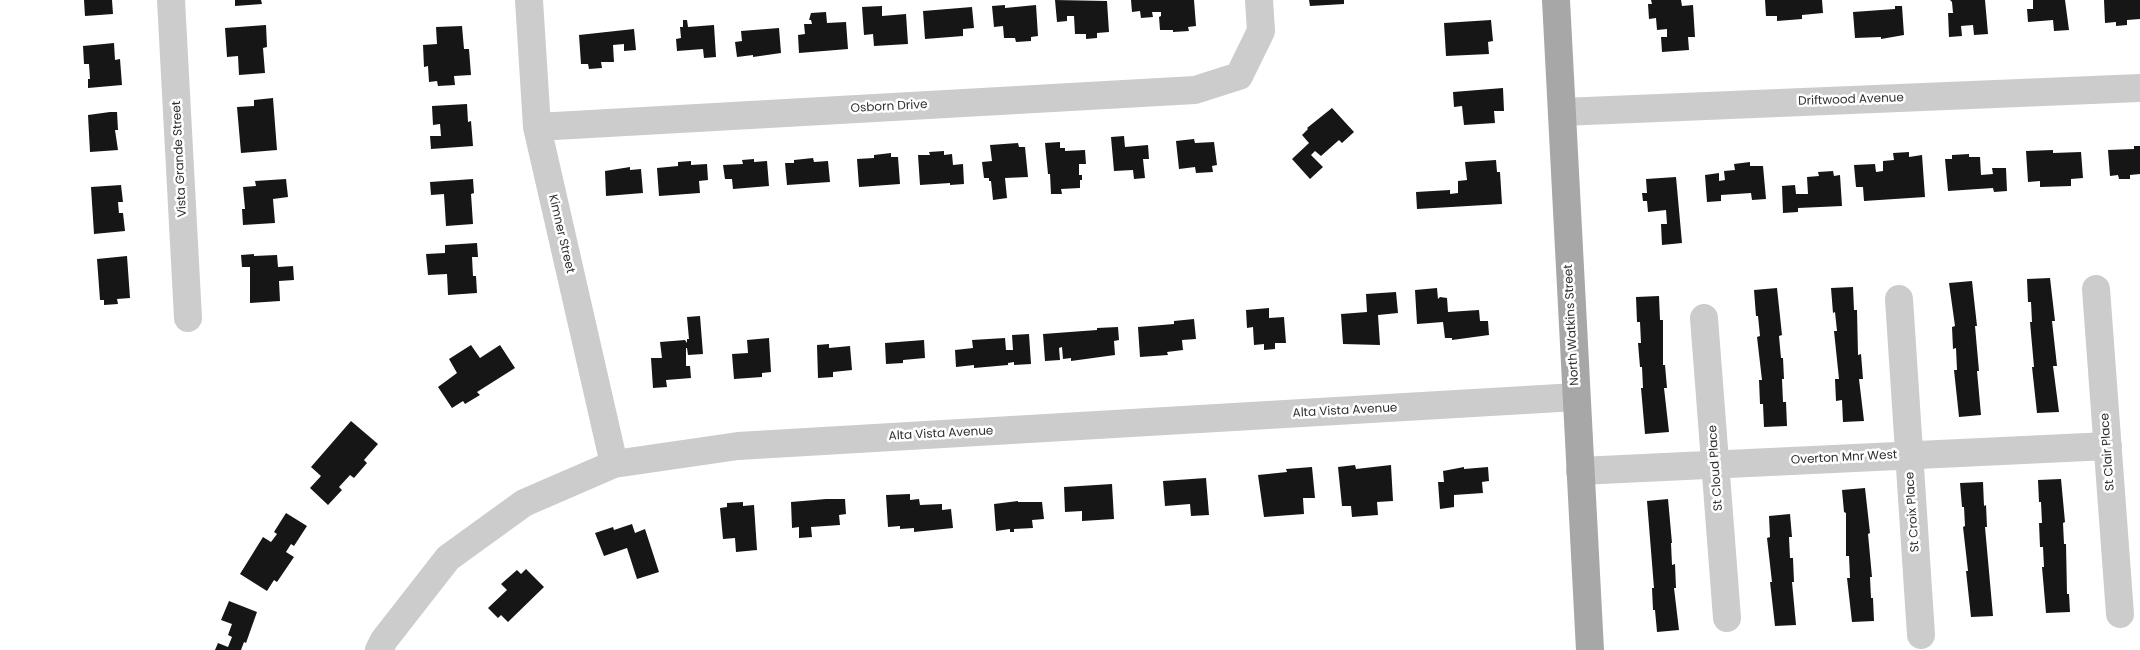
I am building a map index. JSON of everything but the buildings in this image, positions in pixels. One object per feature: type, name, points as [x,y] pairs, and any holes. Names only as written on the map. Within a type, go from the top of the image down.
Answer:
[{"type":"main road","name":"North Watkins Street","points":[[1556,0],[1590,650]]},
{"type":"street","name":"Vista Grande Street","points":[[171,0],[188,318]]},
{"type":"street","name":"Kimner Street","points":[[530,0],[537,127],[614,464]]},
{"type":"street","name":"Osborn Drive","points":[[537,127],[1195,90],[1239,76],[1261,31],[1259,0]]},
{"type":"street","name":"Driftwood Avenue","points":[[1562,112],[2140,88]]},
{"type":"street","name":"St Clair Place","points":[[2096,289],[2120,614]]},
{"type":"street","name":"St Croix Place","points":[[1899,299],[1921,635]]},
{"type":"street","name":"St Cloud Place","points":[[1704,318],[1727,618]]},
{"type":"street","name":"Alta Vista Avenue","points":[[379,650],[384,640],[448,558],[524,503],[614,464],[738,446],[1576,397]]},
{"type":"street","name":"Overton Mnr West","points":[[1580,471],[2108,446]]}]
